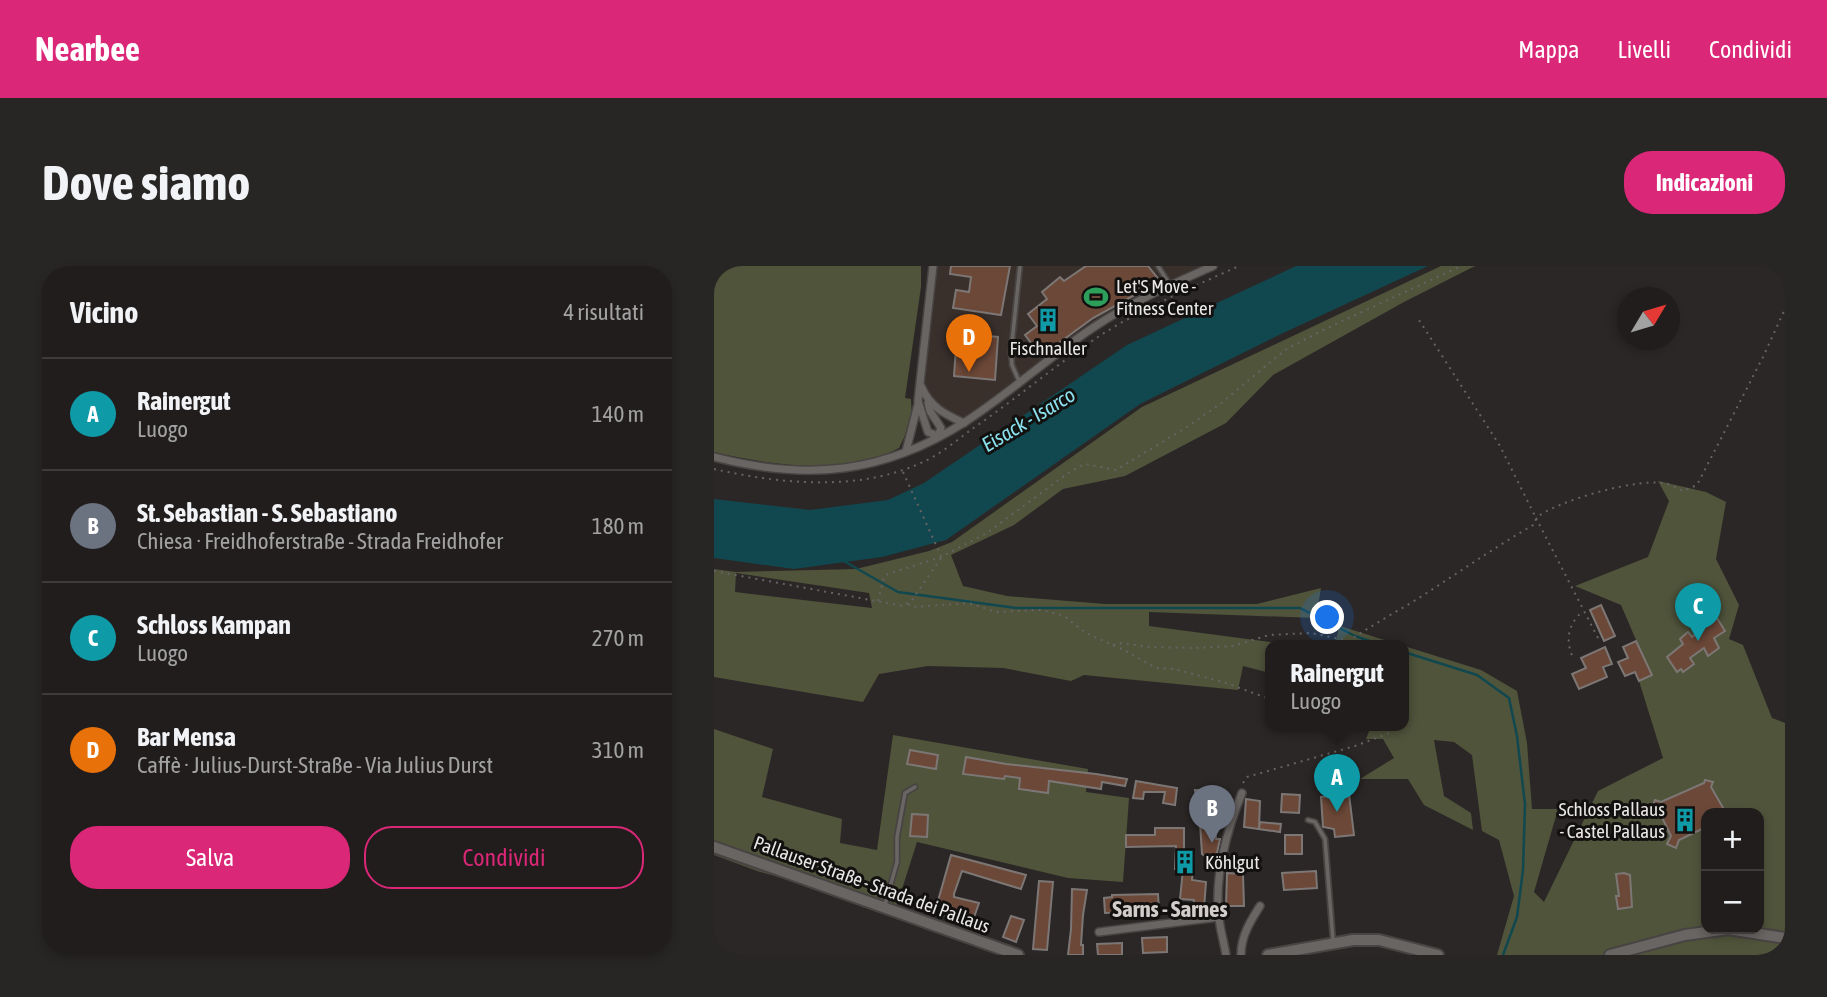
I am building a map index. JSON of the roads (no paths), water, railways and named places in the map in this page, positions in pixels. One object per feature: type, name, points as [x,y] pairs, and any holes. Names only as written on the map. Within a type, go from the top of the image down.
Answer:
[{"type":"street","points":[[906,451],[918,401],[933,266]]},
{"type":"street","points":[[714,457],[787,470],[833,471],[868,464],[906,451],[964,422],[1095,326],[1170,285],[1213,266]]},
{"type":"street","points":[[920,384],[930,411],[941,428],[937,436]]},
{"type":"street","points":[[927,400],[946,415],[964,422]]},
{"type":"street","points":[[918,401],[928,432],[937,436]]},
{"type":"street","points":[[1226,955],[1219,917],[1220,866],[1230,823],[1242,793]]},
{"type":"street","name":"Pallauser Straße - Strada dei Pallaus","points":[[714,846],[1018,955]]},
{"type":"street","points":[[1241,955],[1246,929],[1260,906]]},
{"type":"street","points":[[1099,932],[1219,917]]},
{"type":"street","points":[[1610,955],[1685,935],[1728,929],[1785,937]]},
{"type":"street","points":[[1268,955],[1333,942],[1379,940],[1436,954]]},
{"type":"lane","points":[[1020,266],[1011,352],[1012,365],[1020,382]]},
{"type":"lane","points":[[1158,266],[1170,285]]},
{"type":"lane","points":[[884,907],[897,862],[897,837],[905,793],[915,787]]},
{"type":"lane","points":[[1308,820],[1315,822],[1319,828],[1328,851],[1333,942]]},
{"type":"water","name":"Eisack - Isarco","points":[[1296,266],[1428,266],[1281,334],[1140,404],[946,540],[882,557],[794,569],[714,558],[714,499],[810,510],[888,500],[924,483],[1127,345]]},
{"type":"waterway","points":[[842,560],[898,592],[1016,608],[1300,608],[1367,640]]},
{"type":"waterway","points":[[1409,654],[1477,675],[1509,698],[1517,736],[1525,804],[1523,870],[1517,917],[1503,955]]},
{"type":"place","name":"Let'S Move - Fitness Center","points":[[1096,297]]},
{"type":"place","name":"Fischnaller","points":[[1048,320]]},
{"type":"place","name":"Bar Mensa","points":[[969,372]]},
{"type":"place","name":"Schloss Kampan","points":[[1698,641]]},
{"type":"place","name":"Rainergut","points":[[1337,812]]},
{"type":"place","name":"Schloss Pallaus - Castel Pallaus","points":[[1685,820]]},
{"type":"place","name":"St. Sebastian - S. Sebastiano","points":[[1212,843]]},
{"type":"place","name":"Köhlgut","points":[[1185,862]]},
{"type":"district","name":"Sarns - Sarnes","points":[[1170,909]]}]
